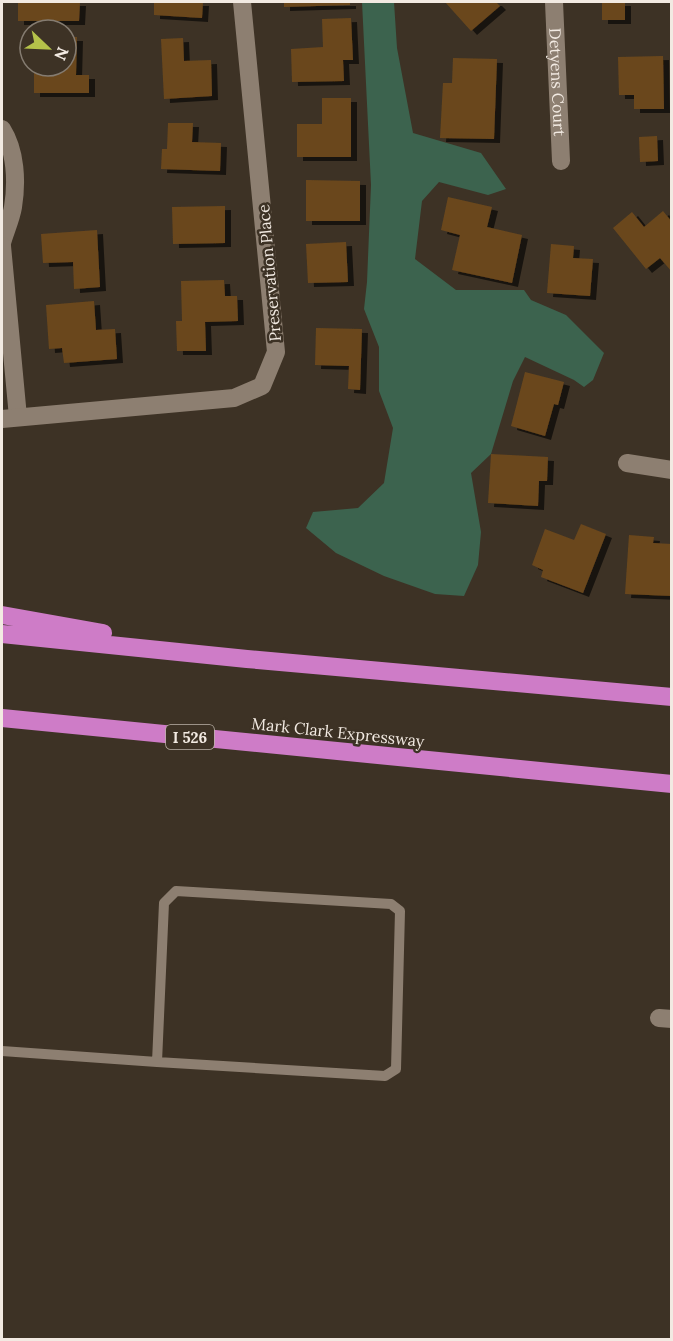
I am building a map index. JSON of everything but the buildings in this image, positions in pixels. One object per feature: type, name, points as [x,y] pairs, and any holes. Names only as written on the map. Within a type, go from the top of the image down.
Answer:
[{"type":"highway","points":[[2,615],[247,659]]},
{"type":"highway","points":[[2,634],[247,659],[672,697]]},
{"type":"highway","name":"Mark Clark Expressway","points":[[2,718],[672,784]]},
{"type":"street","name":"Preservation Place","points":[[10,418],[234,398],[262,386],[276,352],[242,2]]},
{"type":"street","name":"Detyens Court","points":[[554,2],[561,161]]},
{"type":"street","points":[[2,129],[15,168],[13,207],[2,244],[10,418]]},
{"type":"street","points":[[627,464],[672,470]]},
{"type":"lane","points":[[2,1051],[157,1062],[385,1076],[396,1069],[400,911],[391,904],[176,891],[164,903],[157,1062]]},
{"type":"green space","points":[[362,2],[394,2],[397,48],[413,133],[481,153],[506,189],[488,195],[439,182],[422,201],[415,259],[456,290],[524,290],[531,300],[566,315],[604,353],[593,380],[584,387],[525,357],[513,381],[491,454],[471,473],[481,532],[478,565],[464,596],[435,594],[384,576],[336,553],[306,528],[313,512],[358,508],[384,483],[393,428],[379,391],[379,347],[364,309],[371,185]]}]
